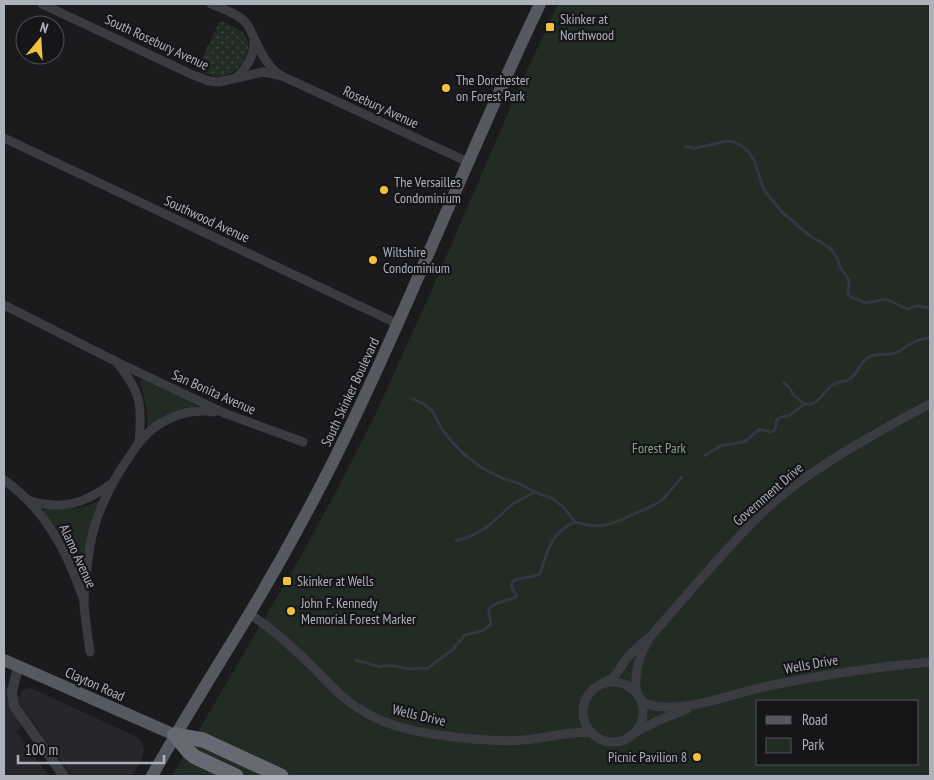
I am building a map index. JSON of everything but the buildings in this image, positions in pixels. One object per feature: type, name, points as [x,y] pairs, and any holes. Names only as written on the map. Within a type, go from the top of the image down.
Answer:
[{"type":"highway","points":[[175,735],[195,757],[236,776]]},
{"type":"highway","points":[[175,735],[203,740],[282,776]]},
{"type":"main road","name":"South Skinker Boulevard","points":[[152,776],[249,614],[316,495],[373,380],[468,162],[540,4]]},
{"type":"main road","name":"Clayton Road","points":[[4,660],[175,735]]},
{"type":"street","name":"South Rosebury Avenue","points":[[42,4],[209,81],[219,82],[263,72],[282,76]]},
{"type":"street","points":[[211,4],[245,22],[268,64],[275,72],[282,76]]},
{"type":"street","points":[[236,78],[246,69],[251,60],[254,38]]},
{"type":"street","name":"Rosebury Avenue","points":[[282,76],[468,162]]},
{"type":"street","name":"Southwood Avenue","points":[[4,138],[398,324]]},
{"type":"street","name":"San Bonita Avenue","points":[[4,305],[224,413],[303,442]]},
{"type":"street","name":"San Bonita Avenue","points":[[117,362],[128,376],[139,401],[141,416],[139,443]]},
{"type":"street","name":"Government Drive","points":[[603,683],[618,674],[632,653],[650,636],[766,509],[830,460],[930,404]]},
{"type":"street","points":[[90,652],[84,603],[88,562],[95,523],[103,501],[113,482],[139,443],[165,420],[177,415],[206,410],[224,413]]},
{"type":"street","name":"Alamo Avenue","points":[[4,480],[26,499],[44,519],[57,538],[72,570],[84,603]]},
{"type":"street","name":"Alamo Avenue","points":[[26,499],[52,505],[66,504],[84,500],[97,494],[113,482]]},
{"type":"street","name":"Wells Drive","points":[[249,614],[275,632],[359,710],[397,727],[449,736],[507,741],[579,732],[591,733]]},
{"type":"street","name":"Government Drive","points":[[638,695],[637,669],[642,651],[650,636]]},
{"type":"street","name":"Wells Drive","points":[[633,734],[657,721],[699,704],[766,687],[827,674],[930,662]]},
{"type":"street","points":[[18,667],[12,692],[14,706],[64,776]]},
{"type":"street","points":[[617,682],[624,684],[638,695],[642,704],[643,712],[638,728],[626,739],[617,742],[607,742],[591,733],[586,727],[582,712],[583,705],[590,692],[603,683],[617,682]]},
{"type":"street","name":"Wells Drive","points":[[638,695],[645,703],[657,706],[699,704]]},
{"type":"shaded area","points":[[4,679],[8,688],[10,708],[22,724],[16,731],[49,776],[4,776]]},
{"type":"shaded area","points":[[31,688],[139,739],[144,751],[141,761],[132,776],[72,776],[19,703],[18,698],[21,692]]},
{"type":"green space","name":"Forest Park","points":[[558,4],[930,4],[930,776],[172,776],[302,554],[342,480],[375,415],[433,287],[519,87]]},
{"type":"green space","points":[[220,21],[242,32],[247,40],[248,47],[244,60],[235,71],[216,76],[197,69]]},
{"type":"green space","points":[[142,379],[196,405],[195,408],[147,429],[147,411],[140,380]]},
{"type":"green space","points":[[99,501],[81,569],[64,539],[44,513],[44,510],[79,508]]},
{"type":"waterway","points":[[685,147],[696,148],[727,141],[734,142],[748,151],[754,160],[764,190],[782,212],[810,236],[831,249],[849,280],[848,294],[851,297],[866,303],[886,299],[907,309],[917,306],[930,308]]},
{"type":"waterway","points":[[704,456],[722,445],[746,441],[758,430],[771,432],[775,430],[777,419],[789,416],[804,404],[817,401],[834,384],[851,378],[869,357],[895,353],[914,342],[930,337]]},
{"type":"waterway","points":[[784,383],[804,404]]},
{"type":"waterway","points":[[413,399],[424,404],[433,412],[441,428],[452,442],[482,468],[552,498],[563,507],[575,522]]},
{"type":"waterway","points":[[356,660],[380,667],[389,665],[410,669],[428,668],[452,650],[465,635],[482,631],[491,624],[490,608],[497,603],[517,596],[511,586],[513,581],[540,574],[551,543],[560,531],[575,522],[600,526],[621,520],[661,501],[682,477]]},
{"type":"waterway","points":[[456,541],[471,536],[487,527],[514,503],[535,492]]},
{"type":"place","name":"Skinker at Northwood","points":[[550,27]]},
{"type":"place","name":"The Dorchester on Forest Park","points":[[446,88]]},
{"type":"place","name":"The Versailles Condominium","points":[[384,190]]},
{"type":"place","name":"Wiltshire Condominium","points":[[373,260]]},
{"type":"place","name":"Skinker at Wells","points":[[287,581]]},
{"type":"place","name":"John F. Kennedy Memorial Forest Marker","points":[[291,611]]},
{"type":"place","name":"Picnic Pavilion 8","points":[[697,757]]}]
